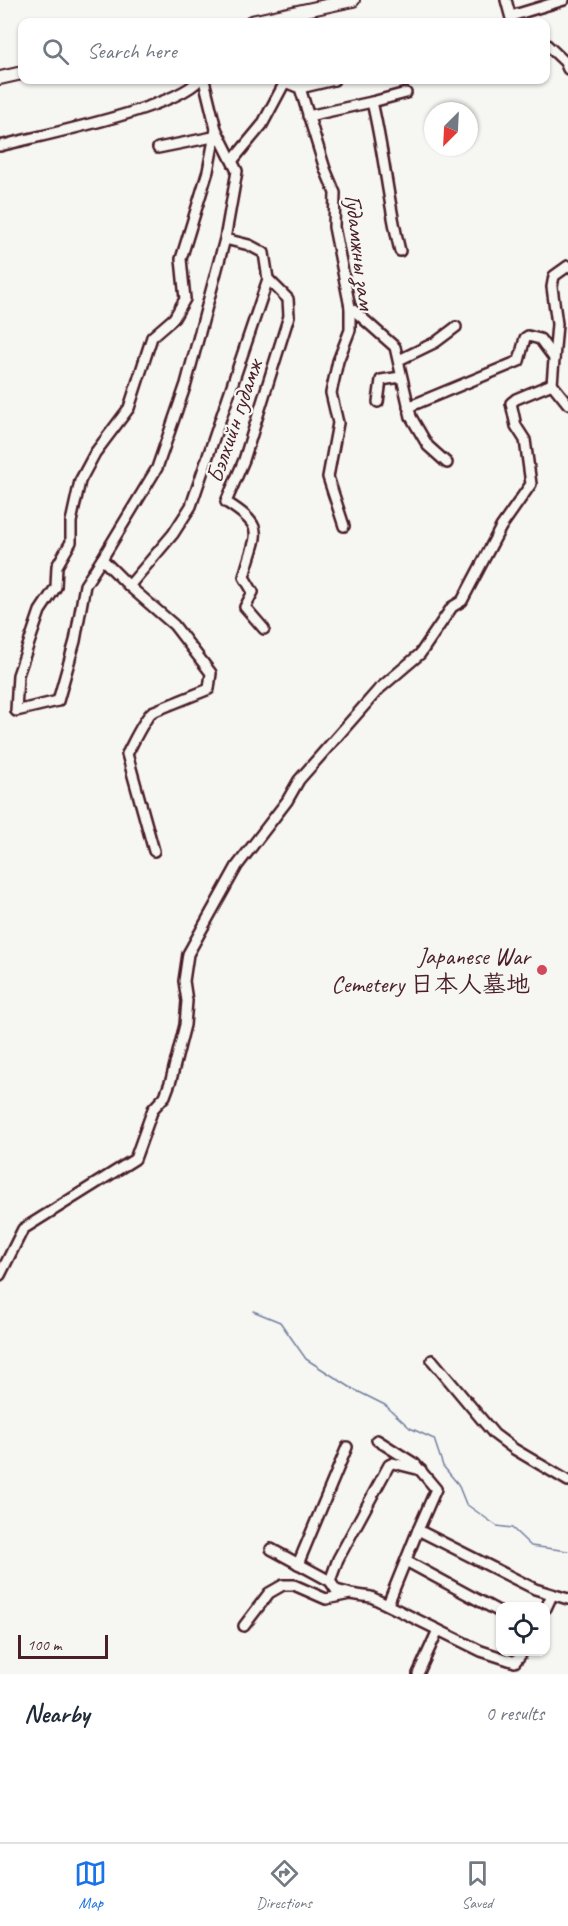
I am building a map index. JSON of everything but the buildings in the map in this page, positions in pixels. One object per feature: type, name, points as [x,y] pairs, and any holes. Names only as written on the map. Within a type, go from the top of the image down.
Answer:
[{"type":"main road","points":[[284,18],[354,0]]},
{"type":"main road","points":[[0,78],[18,74]]},
{"type":"street","points":[[506,0],[514,18]]},
{"type":"street","points":[[517,18],[564,0]]},
{"type":"street","points":[[550,48],[566,62],[568,69]]},
{"type":"street","points":[[0,146],[159,103],[190,89],[195,84]]},
{"type":"street","points":[[205,84],[214,133],[208,171],[181,259],[185,299],[174,318],[152,337],[129,408],[95,453],[80,481],[72,522],[71,542],[57,566],[56,586],[40,611],[18,675],[16,711],[58,701],[75,641],[85,585],[157,468],[186,384],[237,186],[237,171],[233,160],[214,133]]},
{"type":"street","points":[[233,160],[262,125],[283,84]]},
{"type":"street","points":[[291,84],[300,88],[317,84]]},
{"type":"street","name":"Гудамжны зам","points":[[300,88],[335,193],[334,226],[350,307],[350,330],[338,361],[332,393],[338,423],[328,477],[344,526]]},
{"type":"street","points":[[308,116],[406,93]]},
{"type":"street","points":[[372,102],[384,153],[389,206],[400,251]]},
{"type":"street","points":[[158,148],[214,133]]},
{"type":"street","name":"Бэлхийн гудамж","points":[[129,586],[173,534],[191,506],[268,279],[264,253],[249,244],[225,239]]},
{"type":"street","points":[[568,266],[554,276],[552,287],[557,324],[552,384],[568,404]]},
{"type":"street","name":"Бэлхийн гудамж","points":[[264,629],[245,607],[253,591],[244,577],[256,531],[254,523],[226,502],[243,460],[289,316],[288,299],[268,279]]},
{"type":"street","points":[[350,307],[395,347],[408,407],[428,446],[447,463]]},
{"type":"street","points":[[399,360],[436,342],[456,327]]},
{"type":"street","points":[[408,407],[519,361],[525,338],[528,336],[540,339],[554,358]]},
{"type":"street","points":[[378,402],[381,380],[401,377]]},
{"type":"street","points":[[0,1275],[22,1230],[135,1159],[153,1109],[165,1096],[171,1080],[184,1025],[187,1001],[184,981],[188,954],[197,935],[237,866],[287,801],[299,780],[379,688],[420,654],[452,607],[462,601],[501,527],[531,483],[525,440],[516,426],[511,403],[552,384]]},
{"type":"street","points":[[102,559],[174,625],[211,673],[209,689],[152,712],[146,717],[140,734],[127,754],[154,851]]},
{"type":"street","points":[[432,1360],[494,1434],[514,1449],[568,1481]]},
{"type":"street","points":[[377,1440],[403,1455],[421,1470],[436,1489],[388,1604]]},
{"type":"street","points":[[298,1564],[346,1447]]},
{"type":"street","points":[[330,1581],[338,1559],[389,1465],[393,1463],[421,1470]]},
{"type":"street","points":[[417,1530],[552,1595],[568,1599]]},
{"type":"street","points":[[271,1549],[330,1581],[336,1590],[371,1597],[496,1656]]},
{"type":"street","points":[[406,1561],[496,1609]]},
{"type":"street","points":[[244,1626],[269,1593],[283,1585],[305,1587],[326,1599],[350,1594]]},
{"type":"street","points":[[549,1602],[552,1595]]},
{"type":"street","points":[[418,1674],[438,1630]]},
{"type":"street","points":[[497,1656],[515,1662],[520,1656]]},
{"type":"waterway","points":[[253,1311],[280,1322],[306,1359],[353,1389],[385,1405],[410,1428],[434,1439],[443,1466],[458,1484],[466,1504],[497,1526],[512,1528],[531,1546],[568,1551]]},
{"type":"place","name":"Japanese War Cemetery 日本人墓地","points":[[542,970]]}]
